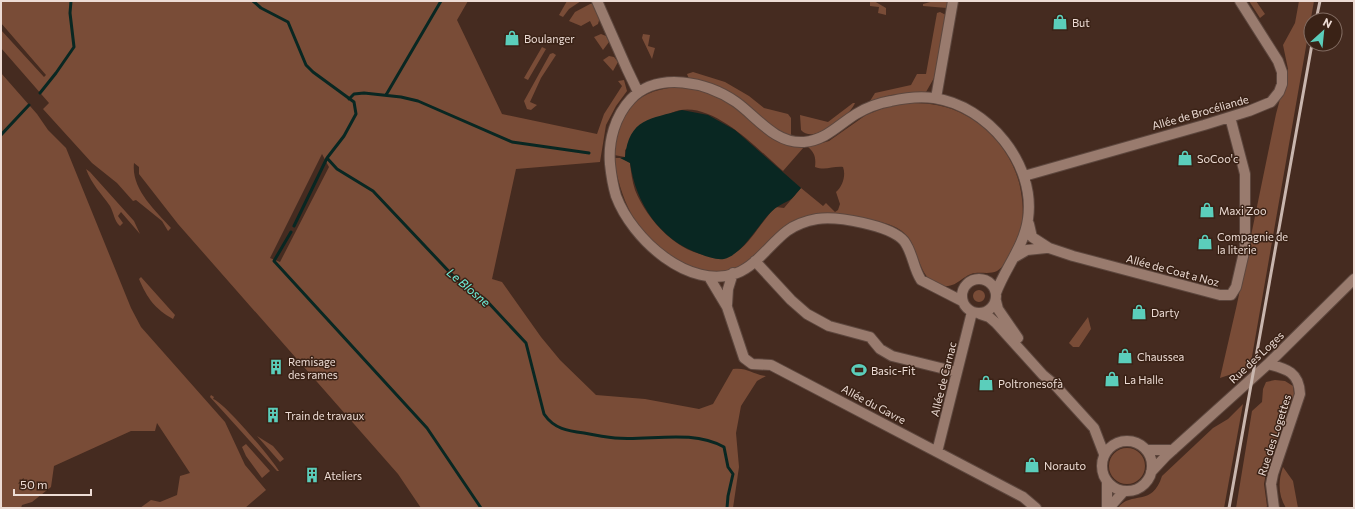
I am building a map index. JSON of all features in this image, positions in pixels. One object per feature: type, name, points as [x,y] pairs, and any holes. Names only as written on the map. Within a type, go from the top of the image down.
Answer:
[{"type":"street","points":[[597,1],[626,70],[638,92]]},
{"type":"street","points":[[936,98],[953,1]]},
{"type":"street","name":"Allée de Brocéliande","points":[[1024,176],[1230,117],[1271,102],[1279,92],[1282,84],[1282,72],[1278,62],[1240,1]]},
{"type":"street","points":[[976,313],[992,308],[999,284],[1021,244],[1028,220],[1029,209],[1024,176],[1014,154],[996,131],[970,111],[936,98],[904,98],[872,106],[856,114],[828,135],[818,139],[800,142],[782,138],[771,132],[735,102],[722,94],[696,85],[674,82],[649,86],[638,92],[621,112],[613,131],[610,160],[616,195],[634,228],[644,240],[675,263],[691,272],[709,277],[722,277],[738,273],[755,261],[788,230],[801,223],[819,219],[830,219],[884,229],[899,237],[910,250],[921,280],[962,301],[966,308],[976,313],[990,317],[996,322],[1043,376],[1054,384],[1094,428],[1120,441],[1135,442],[1147,450],[1152,460],[1151,472],[1147,481],[1139,488],[1124,491],[1115,488],[1107,482]]},
{"type":"street","name":"Allée de Coat a Noz","points":[[1028,220],[1032,237],[1049,248],[1073,256],[1207,292],[1220,295],[1231,295],[1236,287],[1245,248],[1245,174],[1230,117]]},
{"type":"street","name":"Allée de Coat a Noz","points":[[1015,257],[1027,250],[1049,248]]},
{"type":"street","points":[[755,261],[786,296],[807,314],[829,326],[870,337],[880,349],[892,356],[957,372]]},
{"type":"street","name":"Allée du Gavre","points":[[727,307],[728,288],[733,274]]},
{"type":"street","name":"Allée du Gavre","points":[[709,277],[727,307],[744,358],[752,364],[771,365],[1022,497],[1036,508]]},
{"type":"street","points":[[962,301],[964,287],[975,279],[989,282],[996,297],[998,309],[1011,329],[1050,375],[1054,384]]},
{"type":"street","name":"Rue des Loges","points":[[1151,472],[1173,450],[1268,364],[1354,279]]},
{"type":"street","name":"Allée de Carnac","points":[[938,452],[957,372],[976,313]]},
{"type":"street","name":"Rue des Logettes","points":[[1268,364],[1286,369],[1296,377],[1300,385],[1300,394],[1292,421],[1273,474],[1271,484],[1274,508]]},
{"type":"street","points":[[1094,428],[1104,454]]},
{"type":"street","points":[[1108,508],[1107,482],[1102,471],[1102,459],[1104,454],[1111,446],[1120,441]]},
{"type":"street","points":[[1147,450],[1173,450]]},
{"type":"street","points":[[1108,508],[1124,491]]},
{"type":"shaded area","points":[[1,1],[468,1],[457,20],[502,114],[597,134],[604,114],[622,86],[618,81],[624,80],[627,91],[616,106],[606,125],[600,162],[516,169],[492,279],[502,282],[541,337],[560,360],[596,395],[645,399],[699,409],[713,404],[733,369],[742,369],[766,376],[757,381],[741,406],[736,433],[739,467],[733,508],[421,508],[398,474],[178,224],[139,174],[139,167],[134,163],[136,182],[151,206],[171,228],[168,231],[162,221],[136,200],[133,201],[117,183],[92,163],[43,109],[49,103],[1,48],[1,30],[44,77],[46,75],[1,23]],"holes":[[[322,154],[329,167],[280,262],[270,258]]]},
{"type":"shaded area","points":[[567,1],[581,1],[569,9],[563,17],[559,15]]},
{"type":"shaded area","points":[[870,1],[874,1],[886,8],[886,15],[878,13],[879,7],[870,6]]},
{"type":"shaded area","points":[[934,1],[948,1],[947,8],[923,6],[923,4]]},
{"type":"shaded area","points":[[1249,1],[1256,1],[1265,14],[1260,18]]},
{"type":"shaded area","points":[[1299,1],[1314,1],[1312,12],[1303,12],[1303,52],[1305,52],[1250,368],[1220,378],[1237,304],[1276,114],[1288,69],[1283,45],[1295,23]]},
{"type":"shaded area","points":[[590,4],[594,4],[600,17],[598,24],[593,27],[590,21],[581,26],[569,21],[575,12]]},
{"type":"shaded area","points":[[940,12],[946,15],[934,78],[926,92],[891,95],[870,101],[875,93],[911,85],[917,74],[926,74],[937,13]]},
{"type":"shaded area","points":[[601,34],[606,36],[609,42],[603,50],[594,37]]},
{"type":"shaded area","points":[[643,34],[650,35],[648,46],[655,48],[652,59],[642,38]]},
{"type":"shaded area","points":[[542,47],[546,49],[528,80],[524,78]]},
{"type":"shaded area","points":[[553,53],[556,55],[541,78],[530,102],[537,105],[531,110],[527,109],[524,101],[550,54]]},
{"type":"shaded area","points":[[609,56],[614,57],[618,62],[613,71],[603,60]]},
{"type":"shaded area","points":[[693,72],[725,82],[749,96],[764,108],[788,114],[791,118],[791,135],[784,134],[772,127],[738,98],[689,79],[687,74]]},
{"type":"shaded area","points":[[1,73],[37,114],[48,130],[66,148],[131,308],[141,327],[225,422],[245,465],[266,490],[245,508],[140,508],[151,500],[160,502],[177,495],[180,476],[190,473],[157,423],[155,431],[131,431],[54,466],[51,487],[32,502],[22,505],[21,508],[1,508]]},
{"type":"shaded area","points":[[675,87],[693,89],[711,94],[735,107],[769,137],[776,141],[783,144],[804,147],[783,171],[732,127],[717,118],[701,112],[686,109],[671,113],[660,120],[625,150],[625,157],[614,155],[619,128],[630,108],[638,100],[648,94]]},
{"type":"shaded area","points":[[855,103],[852,109],[831,127],[814,134],[807,134],[801,130],[800,115],[828,122]]},
{"type":"shaded area","points":[[908,103],[922,103],[947,107],[963,114],[977,122],[990,133],[1010,160],[1017,176],[1021,192],[1023,206],[1022,224],[1010,255],[1003,266],[997,271],[991,273],[974,273],[968,275],[957,283],[948,286],[939,285],[926,276],[908,237],[893,226],[848,216],[822,214],[804,217],[789,224],[776,234],[742,267],[731,271],[713,272],[685,264],[668,255],[653,243],[641,229],[623,196],[614,158],[622,158],[630,163],[632,180],[641,202],[648,214],[668,236],[693,252],[707,255],[734,253],[748,242],[776,207],[784,208],[801,188],[823,206],[826,203],[835,212],[838,210],[840,204],[836,192],[843,180],[843,167],[822,169],[815,167],[814,156],[808,147],[829,141],[866,115],[889,106]]},
{"type":"shaded area","points":[[86,169],[134,221],[140,234],[121,212],[118,216],[123,223],[120,226],[118,224],[110,206],[88,175]]},
{"type":"shaded area","points":[[141,277],[175,315],[173,319],[156,307],[152,302],[139,279]]},
{"type":"shaded area","points":[[977,290],[981,290],[985,296],[981,302],[977,302],[973,298],[973,294]]},
{"type":"shaded area","points":[[1088,317],[1091,329],[1079,347],[1073,347],[1069,343]]},
{"type":"shaded area","points":[[1275,380],[1285,381],[1293,386],[1294,394],[1267,467],[1264,484],[1267,506],[1266,508],[1236,508],[1252,411],[1262,402],[1263,389],[1266,382]]},
{"type":"shaded area","points":[[211,395],[214,397],[213,399],[219,402],[248,432],[279,471],[277,471],[210,397]]},
{"type":"shaded area","points":[[1243,404],[1224,508],[1118,508],[1129,500],[1153,492],[1158,486],[1162,476],[1213,428],[1228,419]]},
{"type":"shaded area","points":[[257,436],[273,446],[284,459],[280,462]]},
{"type":"shaded area","points":[[246,444],[270,471],[262,478],[246,456],[242,447]]},
{"type":"shaded area","points":[[1131,448],[1140,453],[1144,459],[1144,473],[1140,479],[1131,484],[1123,484],[1114,479],[1110,473],[1109,462],[1114,453],[1120,449]]},
{"type":"shaded area","points":[[1283,467],[1293,481],[1298,508],[1286,508],[1281,498],[1280,477]]},
{"type":"water","points":[[682,110],[708,115],[735,130],[801,188],[792,199],[771,212],[737,252],[724,259],[709,257],[686,248],[673,240],[662,230],[652,219],[644,206],[633,178],[630,163],[620,158],[625,157],[627,144],[631,134],[643,122]]},
{"type":"waterway","name":"Le Blosne","points":[[40,93],[74,47],[70,13],[71,1]]},
{"type":"waterway","name":"Le Blosne","points":[[253,1],[261,8],[288,22],[306,65],[313,72],[354,102],[356,114],[344,136],[327,158],[337,169],[373,191],[457,280],[485,299],[526,343],[544,414],[548,419],[557,426],[567,430],[603,437],[628,439],[670,437],[698,438],[724,447],[728,467],[733,474],[727,508]]},
{"type":"waterway","points":[[386,95],[441,1]]},
{"type":"waterway","points":[[349,99],[354,94],[364,93],[401,97],[418,101],[512,142],[589,153]]},
{"type":"waterway","name":"Le Blosne","points":[[1,135],[29,105]]},
{"type":"waterway","points":[[294,226],[327,158]]},
{"type":"waterway","points":[[291,232],[274,261],[427,428],[481,508]]},
{"type":"railway","points":[[1318,12],[1320,1]]},
{"type":"railway","points":[[1229,508],[1311,52]]},
{"type":"place","name":"But","points":[[1060,22]]},
{"type":"place","name":"Boulanger","points":[[512,38]]},
{"type":"place","name":"SoCoo'c","points":[[1185,158]]},
{"type":"place","name":"Maxi Zoo","points":[[1207,210]]},
{"type":"place","name":"Compagnie de la literie","points":[[1205,242]]},
{"type":"place","name":"Darty","points":[[1139,312]]},
{"type":"place","name":"Chaussea","points":[[1125,356]]},
{"type":"place","name":"Remisage des rames","points":[[276,367]]},
{"type":"place","name":"Basic-Fit","points":[[859,370]]},
{"type":"place","name":"La Halle","points":[[1112,379]]},
{"type":"place","name":"Poltronesofà","points":[[986,383]]},
{"type":"place","name":"Train de travaux","points":[[273,415]]},
{"type":"place","name":"Norauto","points":[[1032,465]]},
{"type":"place","name":"Ateliers","points":[[312,475]]}]
